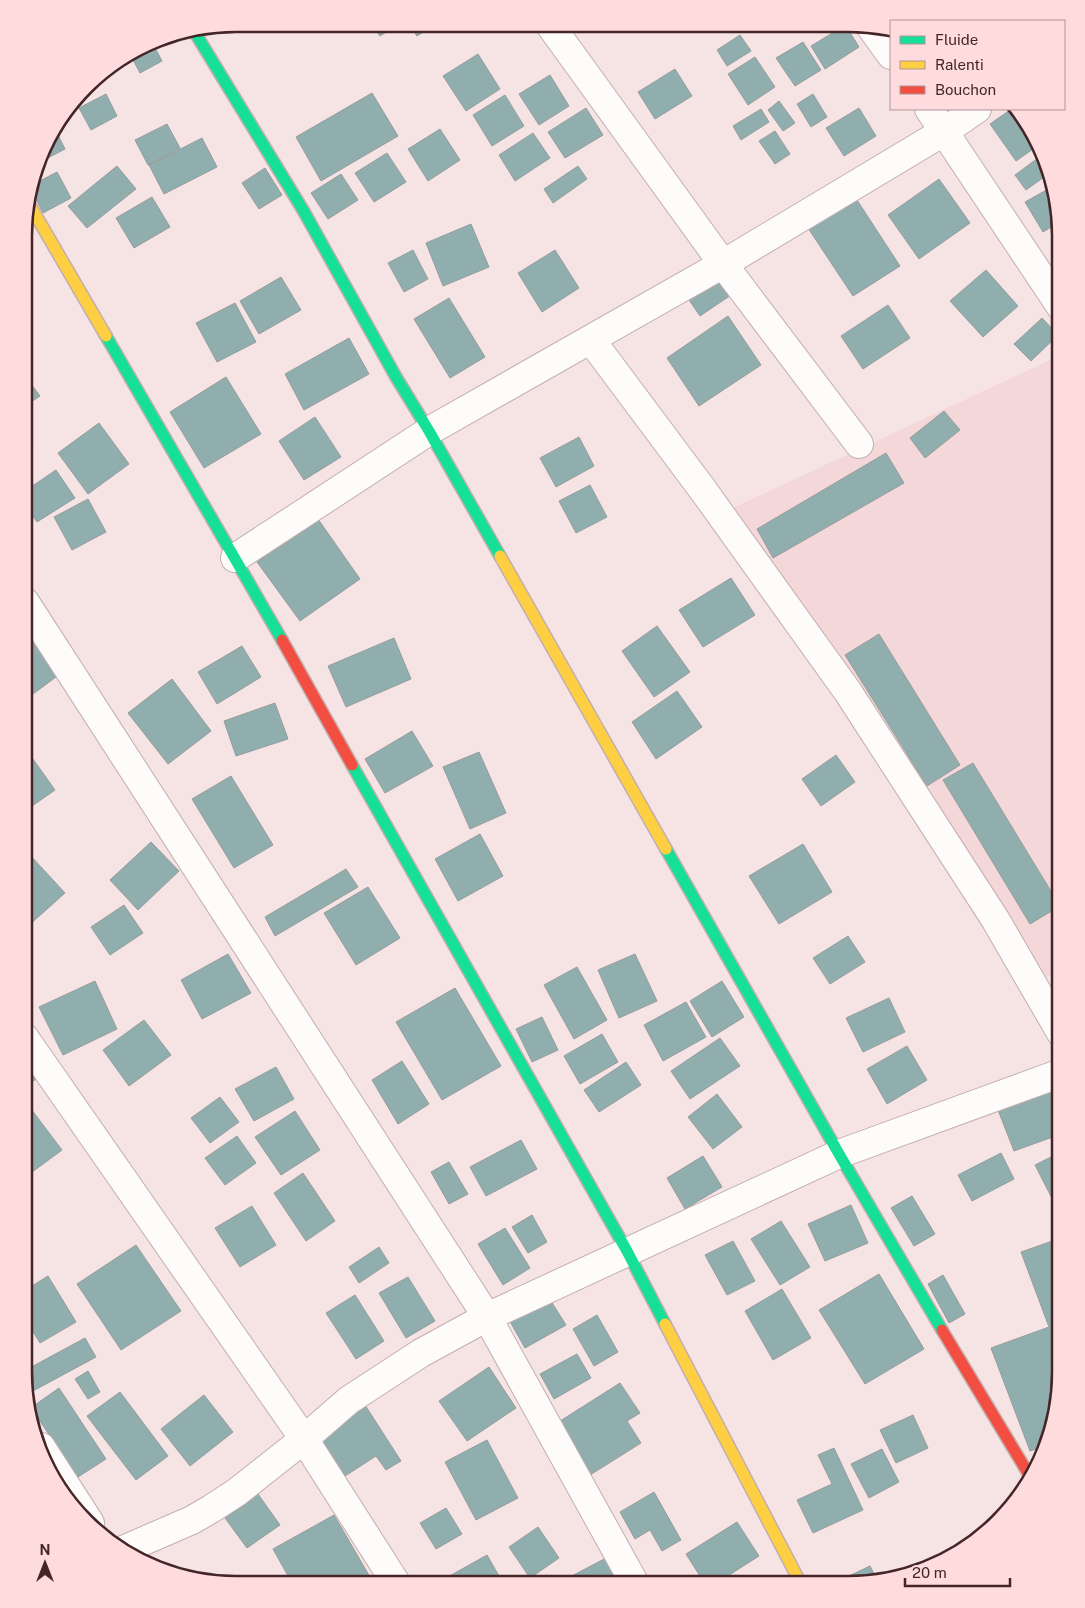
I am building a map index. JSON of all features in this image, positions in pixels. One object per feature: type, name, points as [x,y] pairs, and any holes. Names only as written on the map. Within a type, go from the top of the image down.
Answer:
[{"type":"street","points":[[555,32],[723,264],[859,444]]},
{"type":"street","points":[[876,34],[890,55]]},
{"type":"street","points":[[197,36],[303,210],[396,377],[429,431],[840,1154],[935,1319],[1027,1471]]},
{"type":"street","points":[[930,110],[1052,293]]},
{"type":"street","points":[[235,558],[429,431],[723,264],[945,131],[976,110]]},
{"type":"street","points":[[34,212],[235,558],[627,1251],[797,1576]]},
{"type":"street","points":[[591,340],[703,490],[848,692],[996,919],[1052,1017]]},
{"type":"street","points":[[32,613],[487,1317],[631,1576]]},
{"type":"street","points":[[32,1048],[304,1439],[392,1576]]},
{"type":"street","points":[[131,1546],[192,1520],[211,1509],[237,1492],[304,1439],[349,1400],[374,1382],[421,1353],[487,1317],[840,1154],[1052,1076]]},
{"type":"shaded area","points":[[1052,359],[1052,974],[1026,991],[720,514]]},
{"type":"building","points":[[377,32],[386,32],[380,36]]},
{"type":"building","points":[[414,32],[423,32],[417,36]]},
{"type":"building","points":[[834,32],[848,32],[859,47],[825,69],[811,46]]},
{"type":"building","points":[[740,35],[751,51],[727,66],[717,50]]},
{"type":"building","points":[[803,42],[821,70],[795,86],[776,58]]},
{"type":"building","points":[[156,49],[162,61],[140,73],[133,60]]},
{"type":"building","points":[[478,54],[500,89],[466,111],[443,76]]},
{"type":"building","points":[[755,57],[775,87],[748,105],[728,74]]},
{"type":"building","points":[[675,69],[692,96],[655,119],[638,92]]},
{"type":"building","points":[[550,75],[569,106],[539,125],[519,94]]},
{"type":"building","points":[[372,93],[398,136],[321,181],[296,137]]},
{"type":"building","points":[[106,94],[117,116],[91,130],[79,108]]},
{"type":"building","points":[[813,94],[827,117],[811,127],[797,104]]},
{"type":"building","points":[[505,95],[524,126],[492,146],[473,115]]},
{"type":"building","points":[[779,101],[795,123],[783,131],[768,110]]},
{"type":"building","points":[[586,108],[603,135],[565,158],[548,132]]},
{"type":"building","points":[[859,108],[876,136],[844,156],[826,128]]},
{"type":"building","points":[[761,109],[769,122],[741,140],[733,126]]},
{"type":"building","points":[[1009,111],[1033,149],[1016,161],[990,124]]},
{"type":"building","points":[[167,124],[180,148],[148,165],[135,140]]},
{"type":"building","points":[[440,129],[460,160],[428,181],[408,149]]},
{"type":"building","points":[[775,131],[790,154],[775,164],[759,141]]},
{"type":"building","points":[[533,133],[550,158],[515,181],[499,155]]},
{"type":"building","points":[[59,136],[65,149],[48,158]]},
{"type":"building","points":[[202,138],[217,167],[164,194],[149,165]]},
{"type":"building","points":[[387,153],[406,182],[374,202],[355,173]]},
{"type":"building","points":[[1037,159],[1044,177],[1026,190],[1015,175]]},
{"type":"building","points":[[117,166],[136,189],[87,228],[68,206]]},
{"type":"building","points":[[578,166],[587,179],[553,203],[544,189]]},
{"type":"building","points":[[265,168],[282,195],[259,209],[242,183]]},
{"type":"building","points":[[57,172],[71,198],[43,213],[36,199],[40,181]]},
{"type":"building","points":[[341,174],[358,200],[328,219],[311,193]]},
{"type":"building","points":[[939,179],[970,223],[919,259],[888,215]]},
{"type":"building","points":[[1047,190],[1052,227],[1043,232],[1025,202]]},
{"type":"building","points":[[152,197],[170,227],[134,248],[116,218]]},
{"type":"building","points":[[855,197],[900,266],[853,296],[808,228]]},
{"type":"building","points":[[471,224],[489,267],[443,286],[426,243]]},
{"type":"building","points":[[413,250],[428,279],[404,292],[388,263]]},
{"type":"building","points":[[555,250],[579,288],[542,312],[518,273]]},
{"type":"building","points":[[986,270],[1018,306],[983,337],[950,301]]},
{"type":"building","points":[[719,276],[731,295],[700,316],[687,297]]},
{"type":"building","points":[[281,277],[301,310],[259,334],[240,301]]},
{"type":"building","points":[[449,298],[485,357],[450,378],[414,319]]},
{"type":"building","points":[[235,303],[256,342],[217,362],[196,323]]},
{"type":"building","points":[[888,305],[910,338],[863,369],[841,336]]},
{"type":"building","points":[[728,316],[761,365],[699,406],[667,358]]},
{"type":"building","points":[[1042,318],[1052,329],[1052,341],[1031,361],[1014,344]]},
{"type":"building","points":[[349,338],[369,374],[304,410],[285,374]]},
{"type":"building","points":[[226,377],[261,434],[204,468],[170,412]]},
{"type":"building","points":[[32,385],[40,396],[32,401]]},
{"type":"building","points":[[944,411],[960,430],[925,458],[910,438]]},
{"type":"building","points":[[315,417],[341,457],[304,480],[279,441]]},
{"type":"building","points":[[99,423],[129,464],[88,494],[58,453]]},
{"type":"building","points":[[579,437],[594,466],[556,487],[540,458]]},
{"type":"building","points":[[886,453],[904,483],[773,558],[757,529]]},
{"type":"building","points":[[56,470],[75,498],[37,522],[32,515],[32,486]]},
{"type":"building","points":[[590,485],[607,517],[576,533],[559,501]]},
{"type":"building","points":[[88,499],[106,532],[72,550],[54,517]]},
{"type":"building","points":[[318,519],[360,579],[300,621],[257,562]]},
{"type":"building","points":[[731,578],[755,615],[703,647],[679,610]]},
{"type":"building","points":[[657,626],[690,672],[654,697],[622,651]]},
{"type":"building","points":[[879,634],[960,765],[927,786],[845,655]]},
{"type":"building","points":[[32,636],[60,674],[33,694],[32,693]]},
{"type":"building","points":[[394,638],[411,679],[346,707],[328,666]]},
{"type":"building","points":[[242,646],[261,677],[217,704],[198,672]]},
{"type":"building","points":[[172,679],[211,731],[168,764],[128,713]]},
{"type":"building","points":[[677,691],[702,727],[656,759],[632,722]]},
{"type":"building","points":[[275,703],[288,739],[236,756],[224,721]]},
{"type":"building","points":[[412,731],[433,766],[385,793],[365,759]]},
{"type":"building","points":[[479,752],[506,813],[470,829],[443,767]]},
{"type":"building","points":[[836,755],[855,782],[821,806],[802,779]]},
{"type":"building","points":[[32,760],[55,790],[32,806]]},
{"type":"building","points":[[973,763],[1052,893],[1052,911],[1030,924],[943,780]]},
{"type":"building","points":[[231,776],[273,845],[234,868],[192,799]]},
{"type":"building","points":[[480,834],[503,876],[458,901],[435,859]]},
{"type":"building","points":[[151,842],[179,871],[138,910],[110,880]]},
{"type":"building","points":[[803,844],[832,892],[779,924],[749,876]]},
{"type":"building","points":[[32,857],[65,893],[32,923]]},
{"type":"building","points":[[346,869],[358,887],[275,936],[265,917]]},
{"type":"building","points":[[368,887],[400,938],[356,965],[324,913]]},
{"type":"building","points":[[124,905],[143,933],[110,955],[91,927]]},
{"type":"building","points":[[848,936],[865,962],[830,984],[813,958]]},
{"type":"building","points":[[228,954],[251,993],[202,1019],[181,980]]},
{"type":"building","points":[[635,954],[657,1001],[619,1018],[598,970]]},
{"type":"building","points":[[577,967],[607,1020],[574,1039],[544,985]]},
{"type":"building","points":[[95,981],[117,1029],[63,1055],[39,1007]]},
{"type":"building","points":[[722,981],[744,1017],[712,1037],[690,1001]]},
{"type":"building","points":[[455,988],[501,1066],[442,1100],[396,1022]]},
{"type":"building","points":[[889,998],[905,1032],[863,1052],[846,1018]]},
{"type":"building","points":[[686,1002],[706,1037],[663,1061],[644,1025]]},
{"type":"building","points":[[542,1017],[558,1050],[532,1062],[516,1029]]},
{"type":"building","points":[[144,1020],[171,1055],[129,1086],[103,1050]]},
{"type":"building","points":[[602,1034],[618,1062],[580,1084],[564,1056]]},
{"type":"building","points":[[720,1038],[740,1066],[690,1099],[671,1071]]},
{"type":"building","points":[[907,1046],[927,1080],[887,1104],[867,1069]]},
{"type":"building","points":[[402,1061],[429,1104],[398,1124],[372,1080]]},
{"type":"building","points":[[626,1062],[641,1085],[599,1112],[584,1090]]},
{"type":"building","points":[[276,1067],[294,1099],[254,1121],[235,1089]]},
{"type":"building","points":[[32,1069],[37,1079],[32,1081]]},
{"type":"building","points":[[1052,1090],[1052,1137],[1014,1151],[998,1110]]},
{"type":"building","points":[[717,1094],[742,1127],[713,1149],[688,1117]]},
{"type":"building","points":[[220,1097],[239,1122],[210,1143],[191,1118]]},
{"type":"building","points":[[32,1110],[62,1150],[32,1172]]},
{"type":"building","points":[[295,1111],[320,1150],[281,1175],[255,1137]]},
{"type":"building","points":[[237,1136],[256,1163],[225,1185],[205,1158]]},
{"type":"building","points":[[521,1140],[537,1169],[486,1196],[470,1167]]},
{"type":"building","points":[[1001,1153],[1014,1179],[972,1201],[958,1175]]},
{"type":"building","points":[[703,1156],[722,1187],[685,1209],[667,1178]]},
{"type":"building","points":[[1052,1156],[1052,1198],[1035,1165]]},
{"type":"building","points":[[449,1162],[468,1194],[449,1204],[431,1172]]},
{"type":"building","points":[[303,1173],[335,1221],[306,1241],[274,1193]]},
{"type":"building","points":[[912,1196],[935,1234],[914,1246],[891,1208]]},
{"type":"building","points":[[851,1205],[868,1243],[825,1261],[808,1224]]},
{"type":"building","points":[[252,1206],[276,1245],[240,1267],[215,1228]]},
{"type":"building","points":[[532,1215],[547,1242],[528,1253],[512,1227]]},
{"type":"building","points":[[781,1221],[810,1267],[780,1285],[751,1239]]},
{"type":"building","points":[[505,1228],[530,1268],[503,1285],[478,1244]]},
{"type":"building","points":[[733,1241],[755,1281],[727,1295],[705,1255]]},
{"type":"building","points":[[1052,1241],[1051,1398],[1046,1424],[1038,1448],[1030,1451],[991,1348],[1049,1327],[1021,1252]]},
{"type":"building","points":[[136,1245],[181,1311],[121,1350],[77,1284]]},
{"type":"building","points":[[379,1247],[389,1263],[359,1283],[349,1267]]},
{"type":"building","points":[[879,1274],[924,1349],[865,1384],[819,1310]]},
{"type":"building","points":[[943,1275],[965,1314],[949,1323],[928,1284]]},
{"type":"building","points":[[48,1276],[76,1322],[40,1343],[32,1330],[32,1286]]},
{"type":"building","points":[[408,1277],[435,1321],[406,1338],[379,1293]]},
{"type":"building","points":[[782,1289],[811,1338],[773,1360],[745,1311]]},
{"type":"building","points":[[355,1295],[384,1341],[356,1359],[326,1313]]},
{"type":"building","points":[[547,1295],[566,1325],[525,1348],[508,1318]]},
{"type":"building","points":[[597,1315],[618,1352],[594,1366],[573,1329]]},
{"type":"building","points":[[85,1338],[96,1357],[33,1391],[32,1367]]},
{"type":"building","points":[[577,1354],[591,1378],[554,1399],[540,1374]]},
{"type":"building","points":[[489,1367],[516,1408],[467,1441],[439,1401]]},
{"type":"building","points":[[88,1371],[100,1392],[88,1399],[75,1379]]},
{"type":"building","points":[[620,1383],[640,1413],[627,1421],[641,1443],[590,1475],[557,1423]]},
{"type":"building","points":[[59,1388],[106,1459],[78,1477],[38,1418],[35,1405]]},
{"type":"building","points":[[120,1392],[168,1456],[136,1480],[87,1416]]},
{"type":"building","points":[[204,1395],[233,1432],[190,1466],[161,1429]]},
{"type":"building","points":[[365,1405],[401,1461],[386,1470],[376,1456],[345,1476],[318,1434]]},
{"type":"building","points":[[913,1415],[928,1448],[896,1463],[880,1430]]},
{"type":"building","points":[[487,1440],[518,1498],[476,1520],[445,1462]]},
{"type":"building","points":[[834,1448],[863,1510],[813,1533],[797,1500],[832,1484],[818,1455]]},
{"type":"building","points":[[882,1449],[899,1482],[869,1498],[851,1464]]},
{"type":"building","points":[[654,1492],[681,1540],[662,1551],[650,1530],[635,1539],[620,1512]]},
{"type":"building","points":[[258,1494],[280,1525],[247,1548],[225,1518]]},
{"type":"building","points":[[446,1508],[462,1534],[436,1549],[420,1523]]},
{"type":"building","points":[[334,1515],[369,1576],[288,1576],[273,1549]]},
{"type":"building","points":[[737,1522],[759,1556],[728,1576],[700,1576],[686,1554]]},
{"type":"building","points":[[538,1527],[559,1558],[533,1576],[529,1576],[509,1547]]},
{"type":"building","points":[[487,1555],[499,1576],[450,1576]]},
{"type":"building","points":[[608,1557],[618,1576],[572,1576]]},
{"type":"building","points":[[870,1566],[874,1574],[862,1575],[849,1576]]},
{"type":"traffic: fast","points":[[197,36],[303,210],[396,377],[500,556]]},
{"type":"traffic: fast","points":[[106,336],[282,640]]},
{"type":"traffic: fast","points":[[352,765],[627,1251],[665,1324]]},
{"type":"traffic: fast","points":[[666,849],[839,1154],[942,1330]]},
{"type":"traffic: slow","points":[[34,212],[106,336]]},
{"type":"traffic: slow","points":[[500,556],[666,849]]},
{"type":"traffic: slow","points":[[665,1324],[797,1576]]},
{"type":"traffic: jam","points":[[282,640],[352,765]]},
{"type":"traffic: jam","points":[[942,1330],[1027,1471]]}]
